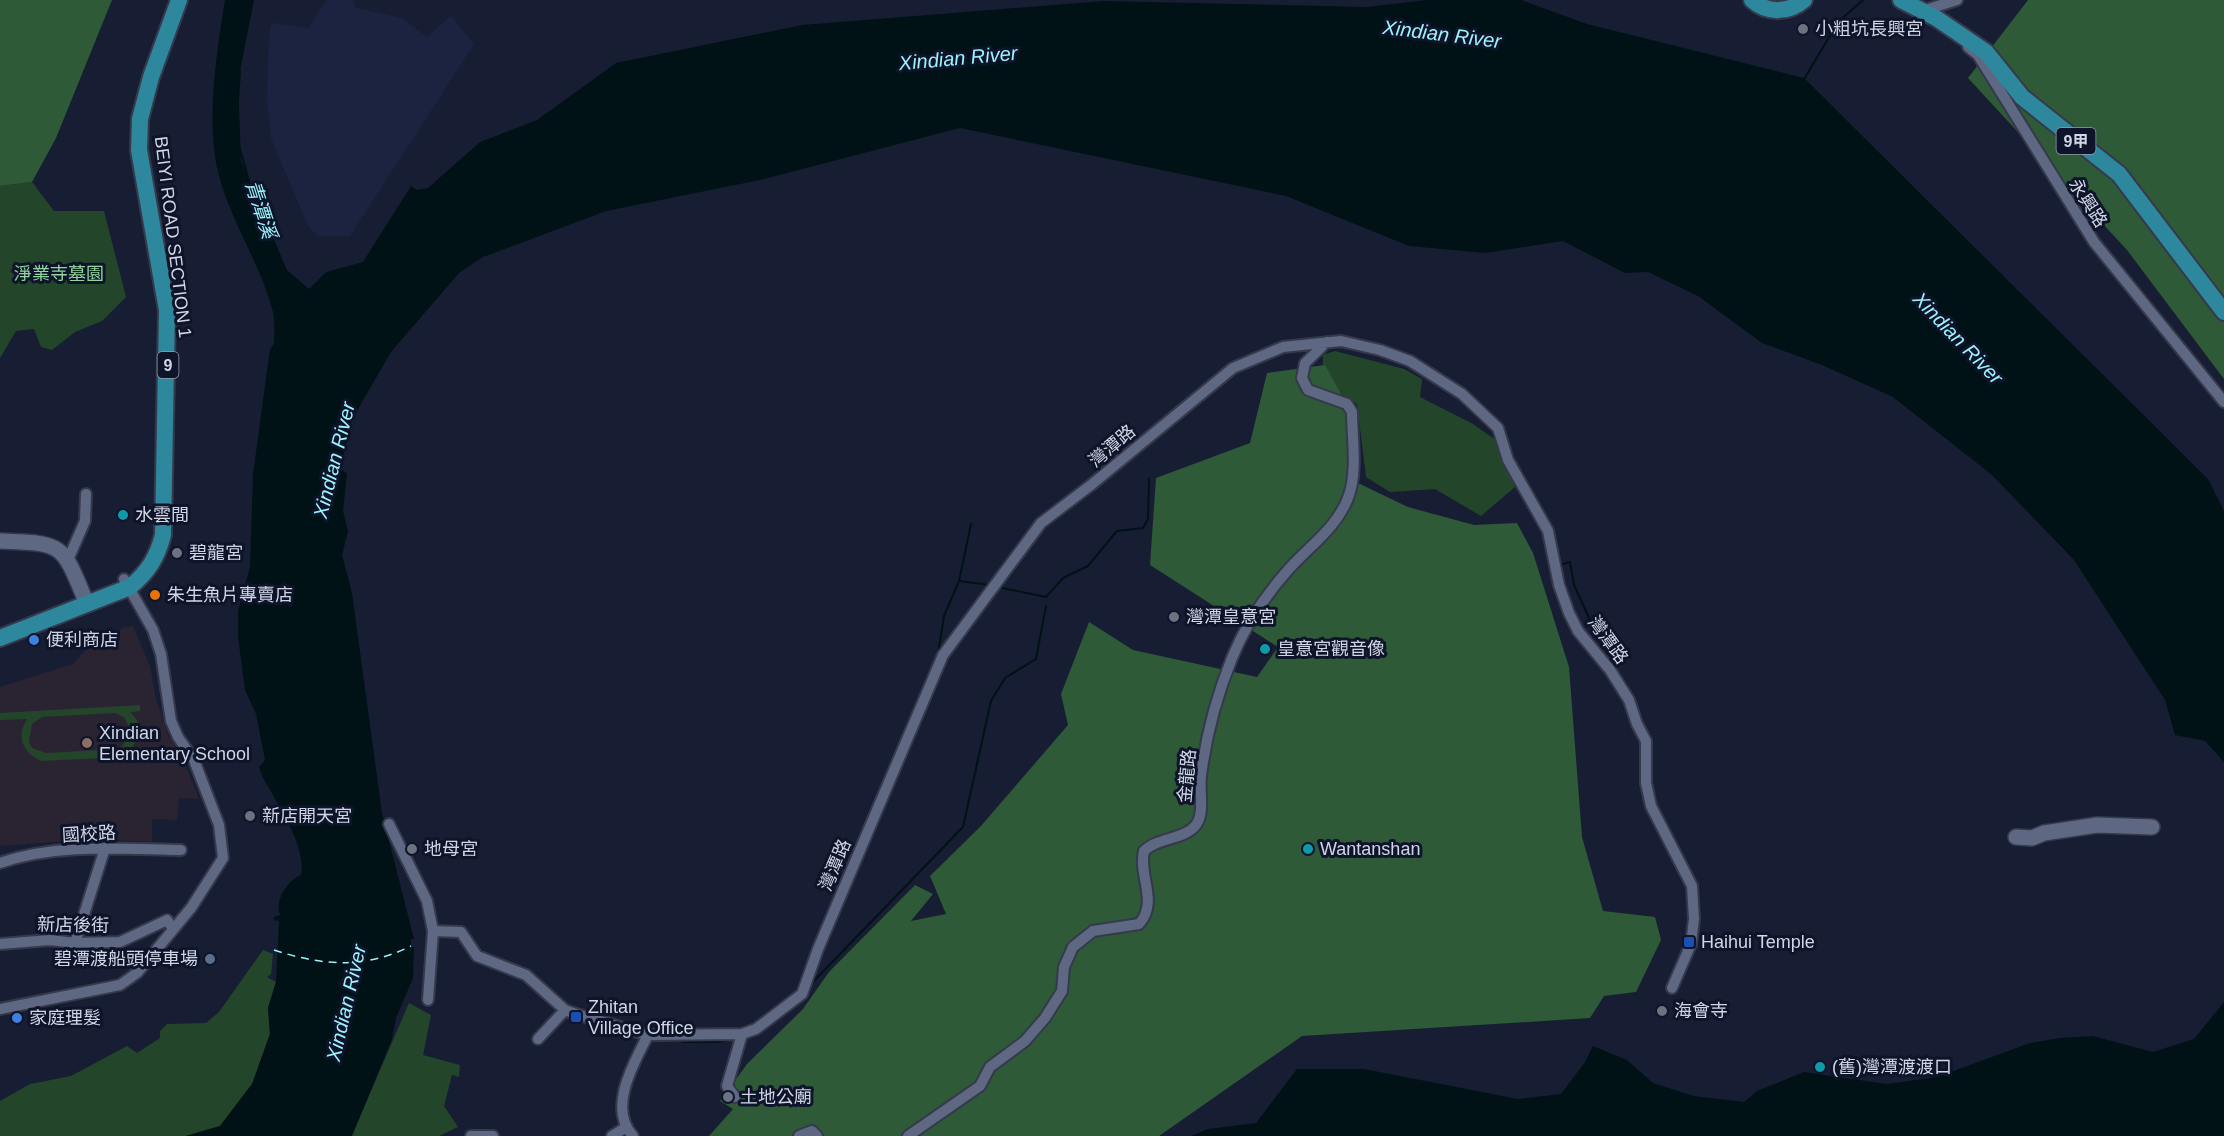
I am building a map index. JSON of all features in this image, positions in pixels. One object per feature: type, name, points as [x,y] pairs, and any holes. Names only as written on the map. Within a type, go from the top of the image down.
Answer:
[{"type":"main road","name":"BEIYI ROAD SECTION 1","points":[[127,583],[140,566],[152,541],[157,366],[157,314],[130,151],[131,119],[143,73],[169,0]]},
{"type":"main road","name":"BEIYI ROAD SECTION 1","points":[[0,638],[145,574],[158,554],[163,535],[167,310],[139,150],[140,119],[151,77],[179,0]]},
{"type":"main road","points":[[1752,0],[1759,6],[1784,10],[1804,0]]},
{"type":"main road","name":"9甲","points":[[1901,0],[1929,14],[1986,52],[2022,96],[2119,174],[2224,312]]},
{"type":"main road","name":"BEIYI ROAD SECTION 1","points":[[0,627],[85,600]]},
{"type":"street","points":[[1929,14],[1958,0]]},
{"type":"street","name":"永興路","points":[[1929,14],[1946,33],[1978,55],[2094,242],[2177,340],[2224,402]]},
{"type":"street","name":"金龍路","points":[[908,1136],[980,1086],[990,1067],[1025,1041],[1062,991],[1064,967],[1073,947],[1093,931],[1139,924],[1147,915],[1149,900],[1142,869],[1144,850],[1159,840],[1186,832],[1196,824],[1200,813],[1201,778],[1207,735],[1232,658],[1250,621],[1270,592],[1288,569],[1328,532],[1348,498],[1352,476],[1352,412],[1347,404],[1308,390],[1302,378],[1305,363],[1327,342]]},
{"type":"street","name":"灣潭路","points":[[433,931],[461,932],[477,956],[526,975],[565,1010],[648,1035],[742,1034],[756,1029],[802,994],[822,939],[943,655],[1041,522],[1091,485],[1233,368],[1283,347],[1341,342],[1380,350],[1410,361],[1462,394],[1498,428],[1508,460],[1548,531],[1559,585],[1569,614],[1578,631],[1610,670],[1629,700],[1636,724],[1646,741],[1646,783],[1651,806],[1692,886],[1694,919],[1691,944],[1672,988]]},
{"type":"street","points":[[68,562],[85,521],[86,494]]},
{"type":"street","points":[[0,541],[48,543],[62,552],[85,600]]},
{"type":"street","points":[[0,1009],[120,985],[137,973],[191,908],[223,858],[219,825],[194,760],[171,721],[161,654],[153,630],[127,583]]},
{"type":"street","points":[[389,824],[427,901],[433,931],[428,1000]]},
{"type":"street","points":[[2016,837],[2032,838],[2044,832],[2097,825],[2152,827]]},
{"type":"street","points":[[75,943],[105,848]]},
{"type":"street","name":"國校路","points":[[0,863],[26,854],[105,848],[181,850]]},
{"type":"street","name":"新店後街","points":[[0,944],[50,940],[75,943],[120,942],[167,920],[173,929]]},
{"type":"street","points":[[538,1039],[565,1010]]},
{"type":"street","points":[[735,1097],[727,1086],[742,1034]]},
{"type":"street","points":[[612,1136],[629,1132],[622,1107],[625,1088],[648,1035]]},
{"type":"street","points":[[799,1136],[812,1131],[817,1136]]},
{"type":"street","points":[[471,1136],[493,1136]]},
{"type":"shaded area","points":[[327,0],[353,0],[356,8],[402,18],[427,37],[451,16],[474,44],[350,236],[317,236],[308,226],[271,138],[267,101],[269,33],[272,23],[308,28]]},
{"type":"shaded area","name":"Xindian Elementary School","points":[[133,626],[150,666],[156,699],[168,735],[180,751],[199,799],[179,798],[177,820],[152,819],[152,842],[91,839],[0,846],[0,687],[73,664],[88,647],[108,639],[124,627]]},
{"type":"green space","points":[[0,0],[112,0],[56,138],[32,182],[0,186]]},
{"type":"green space","points":[[2028,0],[2224,0],[2224,379],[2127,250],[1968,78]]},
{"type":"green space","name":"淨業寺墓園","points":[[32,182],[54,211],[104,211],[126,297],[102,321],[75,332],[52,350],[41,347],[34,329],[16,331],[0,358],[0,186]]},
{"type":"green space","points":[[1335,351],[1404,369],[1422,379],[1420,397],[1473,424],[1497,441],[1515,487],[1481,516],[1435,489],[1390,492],[1366,477],[1357,404],[1322,383],[1323,355]]},
{"type":"green space","points":[[1325,365],[1356,421],[1358,483],[1408,507],[1474,525],[1517,523],[1533,553],[1569,667],[1582,837],[1603,911],[1655,917],[1661,940],[1636,992],[1604,996],[1590,1018],[1302,1036],[1159,1136],[709,1136],[733,1109],[720,1101],[747,1064],[803,1009],[829,972],[915,885],[933,894],[911,921],[946,914],[930,876],[981,826],[1068,725],[1061,694],[1089,622],[1133,650],[1257,677],[1278,647],[1150,565],[1156,478],[1250,443],[1267,373]]},
{"type":"green space","points":[[140,705],[140,711],[130,712],[138,724],[138,735],[133,746],[123,757],[41,761],[25,749],[23,743],[22,732],[27,719],[0,720],[0,713]],"holes":[[[115,713],[124,717],[130,730],[123,745],[117,749],[46,753],[32,748],[29,742],[32,724],[42,717]]]},
{"type":"green space","points":[[263,950],[273,954],[271,974],[267,977],[276,982],[268,1008],[270,1034],[252,1084],[220,1126],[186,1136],[0,1136],[0,1101],[30,1084],[71,1076],[127,1046],[137,1053],[160,1038],[160,1031],[167,1024],[206,1023],[219,1012]]},
{"type":"green space","points":[[409,1003],[431,1015],[423,1055],[460,1065],[459,1077],[452,1075],[444,1106],[458,1127],[439,1136],[345,1136],[356,1126]]},
{"type":"water","name":"Xindian River","points":[[225,0],[254,0],[238,81],[241,161],[287,270],[309,289],[326,272],[363,262],[411,186],[417,190],[428,188],[480,142],[537,120],[616,63],[802,25],[1103,1],[1366,7],[1428,0],[1521,0],[1587,24],[1804,78],[2208,479],[2224,511],[2224,762],[2205,741],[2175,735],[2165,700],[2074,560],[1992,475],[1893,397],[1822,365],[1762,343],[1698,296],[1648,272],[1625,273],[1563,241],[1485,253],[1409,246],[1286,196],[960,128],[760,180],[606,211],[483,257],[459,273],[391,352],[351,421],[341,468],[347,474],[343,511],[348,531],[342,555],[352,593],[382,813],[414,939],[411,939],[411,947],[414,947],[413,978],[396,1018],[392,1039],[352,1136],[186,1136],[220,1126],[252,1084],[270,1034],[268,1008],[276,982],[279,921],[274,920],[274,917],[280,915],[279,903],[283,891],[291,881],[301,875],[302,863],[289,824],[259,767],[265,760],[256,714],[245,690],[238,637],[238,611],[250,567],[253,474],[270,349],[274,344],[274,324],[267,293],[227,201],[213,144],[216,60]]},
{"type":"water","points":[[2224,1002],[2224,1136],[1191,1136],[1208,1129],[1256,1123],[1297,1069],[1364,1069],[1518,1099],[1561,1094],[1585,1062],[1593,1046],[1627,1060],[1653,1083],[1694,1096],[1744,1102],[1757,1091],[1804,1072],[1887,1084],[1937,1077],[2030,1043],[2060,1038],[2093,1036],[2153,1052],[2194,1039]]},
{"type":"waterway","points":[[1803,81],[1838,22],[1863,0]]},
{"type":"waterway","name":"青潭溪","points":[[238,101],[240,71]]},
{"type":"waterway","name":"青潭溪","points":[[240,149],[249,181]]},
{"type":"waterway","points":[[998,587],[1046,597],[1063,578],[1088,566],[1117,531],[1143,528],[1148,519],[1149,478]]},
{"type":"waterway","points":[[938,654],[944,616],[959,581],[971,524]]},
{"type":"waterway","points":[[1560,565],[1570,562],[1574,585],[1597,635],[1591,639]]},
{"type":"waterway","points":[[959,581],[990,585]]},
{"type":"waterway","points":[[809,986],[963,827],[991,701],[1005,678],[1036,659],[1046,606]]},
{"type":"waterway","points":[[799,984],[805,969]]},
{"type":"waterway","points":[[679,1037],[682,1042],[718,1042],[734,1039]]},
{"type":"ferry route","points":[[274,950],[310,959],[344,963],[377,959],[411,946]]},
{"type":"place","name":"小粗坑長興宮","points":[[1803,29]]},
{"type":"place","name":"水雲間","points":[[123,515]]},
{"type":"place","name":"碧龍宮","points":[[177,553]]},
{"type":"place","name":"朱生魚片專賣店","points":[[155,595]]},
{"type":"place","name":"灣潭皇意宮","points":[[1174,617]]},
{"type":"place","name":"便利商店","points":[[34,640]]},
{"type":"place","name":"皇意宮觀音像","points":[[1265,649]]},
{"type":"place","name":"Xindian Elementary School","points":[[87,743]]},
{"type":"place","name":"新店開天宮","points":[[250,816]]},
{"type":"place","name":"地母宮","points":[[412,849]]},
{"type":"place","name":"Wantanshan","points":[[1308,849]]},
{"type":"place","name":"Haihui Temple","points":[[1689,942]]},
{"type":"place","name":"碧潭渡船頭停車場","points":[[210,959]]},
{"type":"place","name":"海會寺","points":[[1662,1011]]},
{"type":"place","name":"Zhitan Village Office","points":[[576,1017]]},
{"type":"place","name":"家庭理髮","points":[[17,1018]]},
{"type":"place","name":"(舊)灣潭渡渡口","points":[[1820,1067]]},
{"type":"place","name":"土地公廟","points":[[728,1097]]}]
